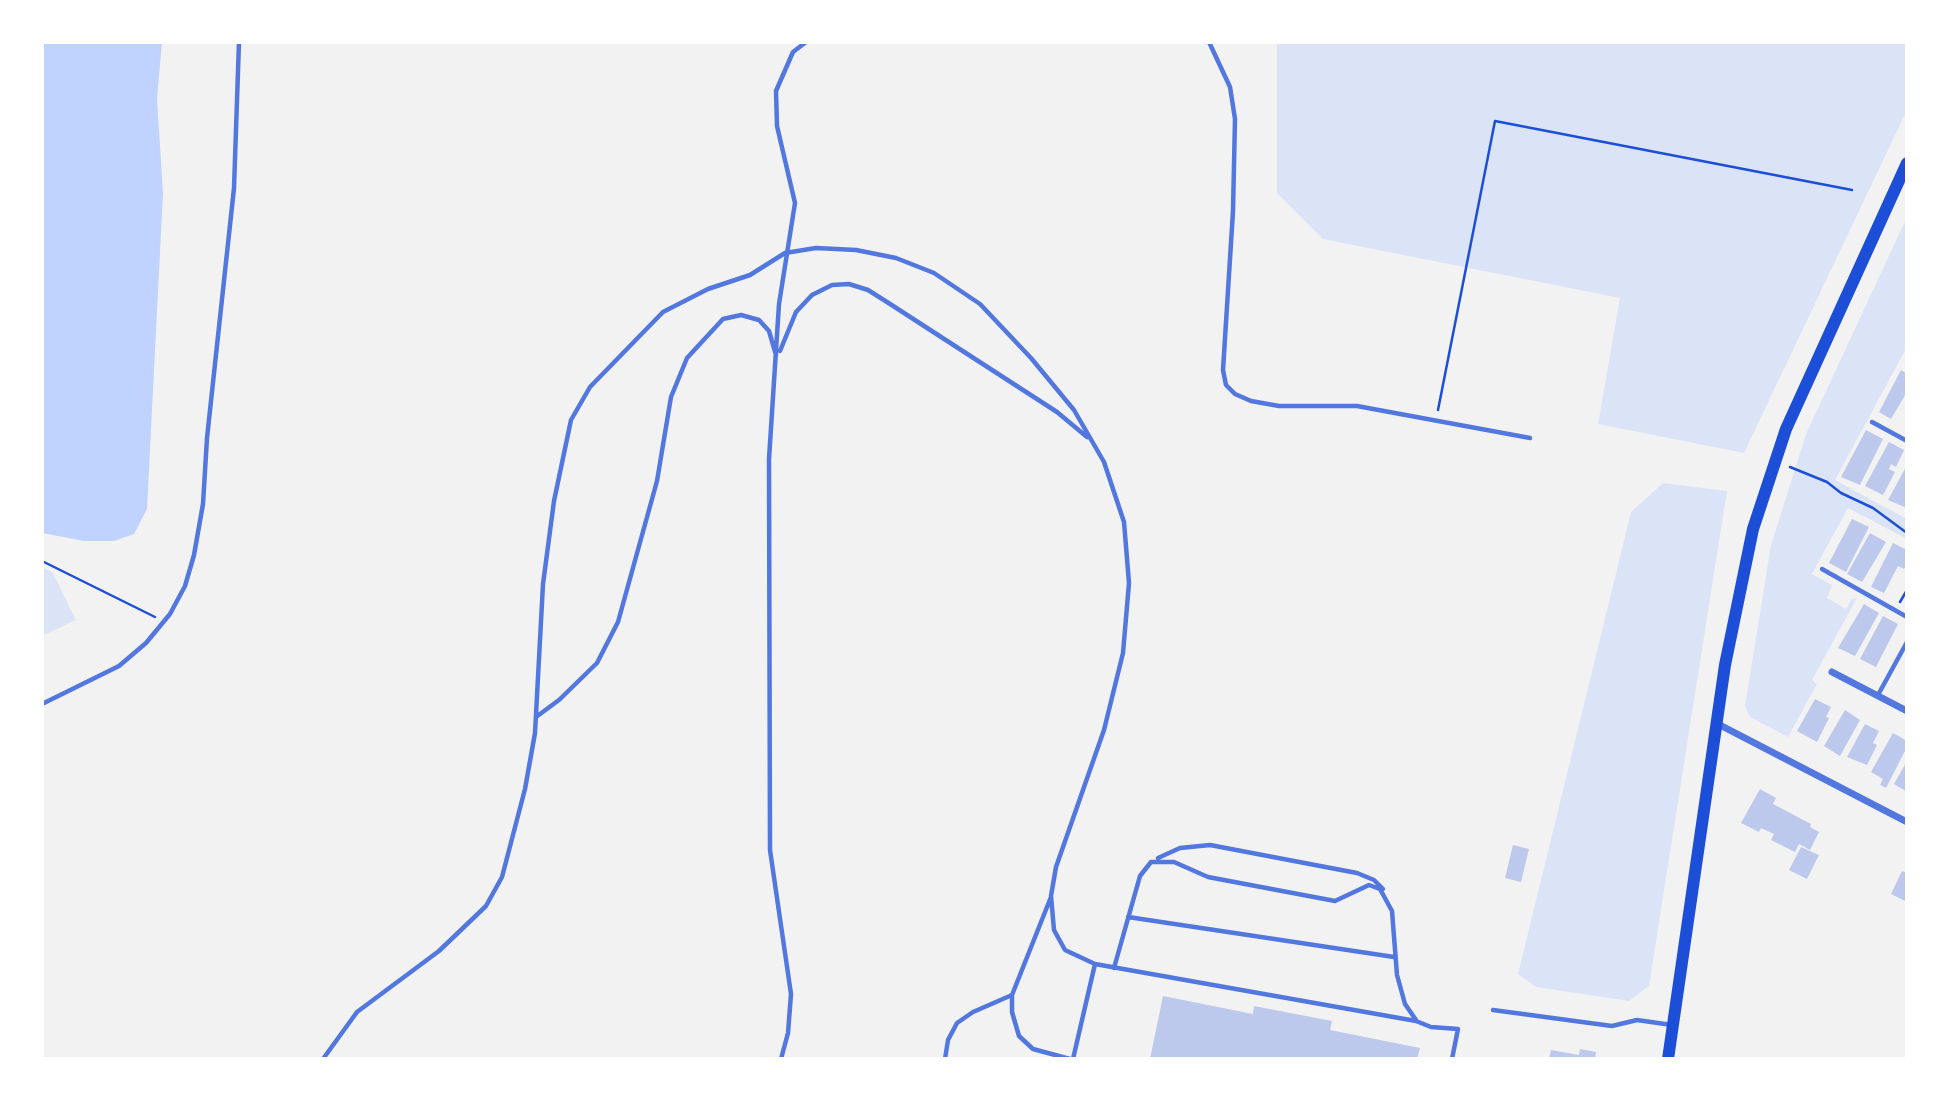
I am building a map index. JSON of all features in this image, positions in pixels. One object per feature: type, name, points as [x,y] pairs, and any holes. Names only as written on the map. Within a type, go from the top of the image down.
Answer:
[{"type":"main road","points":[[1668,1059],[1716,723],[1738,592],[1773,462],[1907,163]]},
{"type":"street","points":[[1832,672],[1907,711]]},
{"type":"street","points":[[1716,723],[1907,822]]},
{"type":"lane","points":[[42,704],[119,666],[146,643],[185,586],[194,555],[203,504],[207,438],[234,188],[240,42]]},
{"type":"lane","points":[[781,1059],[788,1033],[792,994],[770,850],[769,459],[778,359],[779,304],[794,203],[777,126],[776,90],[793,52],[806,42]]},
{"type":"lane","points":[[1209,42],[1230,87],[1235,119],[1223,370],[1226,385],[1235,394],[1251,401],[1279,406],[1357,406],[1437,419],[1530,439]]},
{"type":"lane","points":[[323,1059],[358,1012],[439,951],[486,906],[502,877],[525,789],[536,717],[542,584],[554,501],[571,420],[590,387],[663,312],[708,289],[750,275],[785,253],[816,248],[856,250],[896,258],[934,273],[980,304],[1031,358],[1074,410],[1104,462],[1124,522],[1129,583],[1123,653],[1104,730],[1056,867],[1051,896],[1012,995],[1019,1036],[1033,1049],[1072,1059],[1095,964]]},
{"type":"lane","points":[[778,359],[785,334],[796,312],[812,295],[832,285],[849,284],[868,290],[1058,412],[1093,443]]},
{"type":"lane","points":[[536,717],[597,663],[618,622],[657,481],[671,397],[687,358],[723,319],[741,314],[759,320],[769,331],[778,359]]},
{"type":"lane","points":[[1872,422],[1907,441]]},
{"type":"lane","points":[[1822,569],[1907,617]]},
{"type":"lane","points":[[1878,695],[1907,642]]},
{"type":"lane","points":[[1114,968],[1140,876],[1151,862],[1180,848],[1210,845],[1357,873],[1374,880],[1388,899]]},
{"type":"lane","points":[[1151,862],[1174,862],[1208,877],[1316,899],[1335,901],[1369,885],[1380,888],[1388,899],[1395,928],[1394,957],[1405,1004],[1416,1021]]},
{"type":"lane","points":[[1051,896],[1054,930],[1065,950],[1095,964],[1416,1021],[1432,1027],[1458,1029],[1452,1059]]},
{"type":"lane","points":[[1129,917],[1394,957]]},
{"type":"lane","points":[[945,1059],[948,1040],[957,1023],[973,1012],[1012,995]]},
{"type":"lane","points":[[1493,1010],[1612,1026],[1636,1020],[1673,1025]]},
{"type":"path","points":[[1437,419],[1494,121],[1852,190]]},
{"type":"path","points":[[1773,462],[1827,481],[1841,493],[1872,508],[1907,533]]},
{"type":"path","points":[[42,561],[163,621]]},
{"type":"shaded area","points":[[1277,42],[1907,42],[1907,110],[1744,453],[1598,424],[1620,298],[1323,239],[1277,193]]},
{"type":"shaded area","points":[[1907,217],[1907,347],[1835,480],[1907,519],[1907,539],[1848,508],[1812,574],[1832,585],[1827,598],[1846,609],[1852,599],[1857,598],[1812,680],[1817,684],[1788,737],[1750,717],[1745,706],[1771,545],[1806,434]]},
{"type":"shaded area","points":[[1663,483],[1727,491],[1649,986],[1629,1001],[1536,987],[1518,974],[1631,512]]},
{"type":"shaded area","points":[[42,567],[53,573],[76,620],[42,636]]},
{"type":"water","points":[[42,42],[162,42],[157,99],[163,193],[147,509],[134,534],[114,541],[84,541],[42,533]]},
{"type":"building","points":[[1901,370],[1907,374],[1907,392],[1891,419],[1879,412]]},
{"type":"building","points":[[1866,430],[1883,439],[1860,485],[1841,477]]},
{"type":"building","points":[[1889,442],[1904,450],[1896,467],[1891,464],[1889,469],[1895,472],[1883,495],[1865,486]]},
{"type":"building","points":[[1907,465],[1907,508],[1888,500]]},
{"type":"building","points":[[1852,519],[1869,527],[1846,572],[1829,563]]},
{"type":"building","points":[[1870,533],[1886,542],[1862,582],[1847,574]]},
{"type":"building","points":[[1893,543],[1907,550],[1907,564],[1904,569],[1898,566],[1884,593],[1871,587]]},
{"type":"building","points":[[1864,604],[1879,613],[1855,656],[1838,648]]},
{"type":"building","points":[[1883,616],[1898,624],[1876,667],[1860,659]]},
{"type":"building","points":[[1815,699],[1831,707],[1826,717],[1829,718],[1817,742],[1797,731]]},
{"type":"building","points":[[1845,710],[1860,720],[1840,756],[1824,746]]},
{"type":"building","points":[[1865,724],[1879,731],[1873,743],[1877,745],[1867,765],[1847,757]]},
{"type":"building","points":[[1893,733],[1907,741],[1907,747],[1886,788],[1880,785],[1883,779],[1871,772]]},
{"type":"building","points":[[1907,761],[1907,792],[1894,784]]},
{"type":"building","points":[[1760,789],[1776,798],[1773,804],[1811,824],[1810,827],[1819,832],[1810,850],[1799,844],[1795,852],[1771,840],[1774,834],[1761,828],[1759,832],[1741,823]]},
{"type":"building","points":[[1513,845],[1529,849],[1521,882],[1505,878]]},
{"type":"building","points":[[1801,847],[1819,855],[1807,879],[1789,870]]},
{"type":"building","points":[[1902,871],[1907,873],[1907,902],[1891,894]]},
{"type":"building","points":[[1163,996],[1253,1014],[1254,1006],[1332,1021],[1330,1030],[1420,1048],[1417,1059],[1150,1059]]},
{"type":"building","points":[[1580,1049],[1596,1052],[1595,1059],[1549,1059],[1551,1050],[1579,1055]]}]
